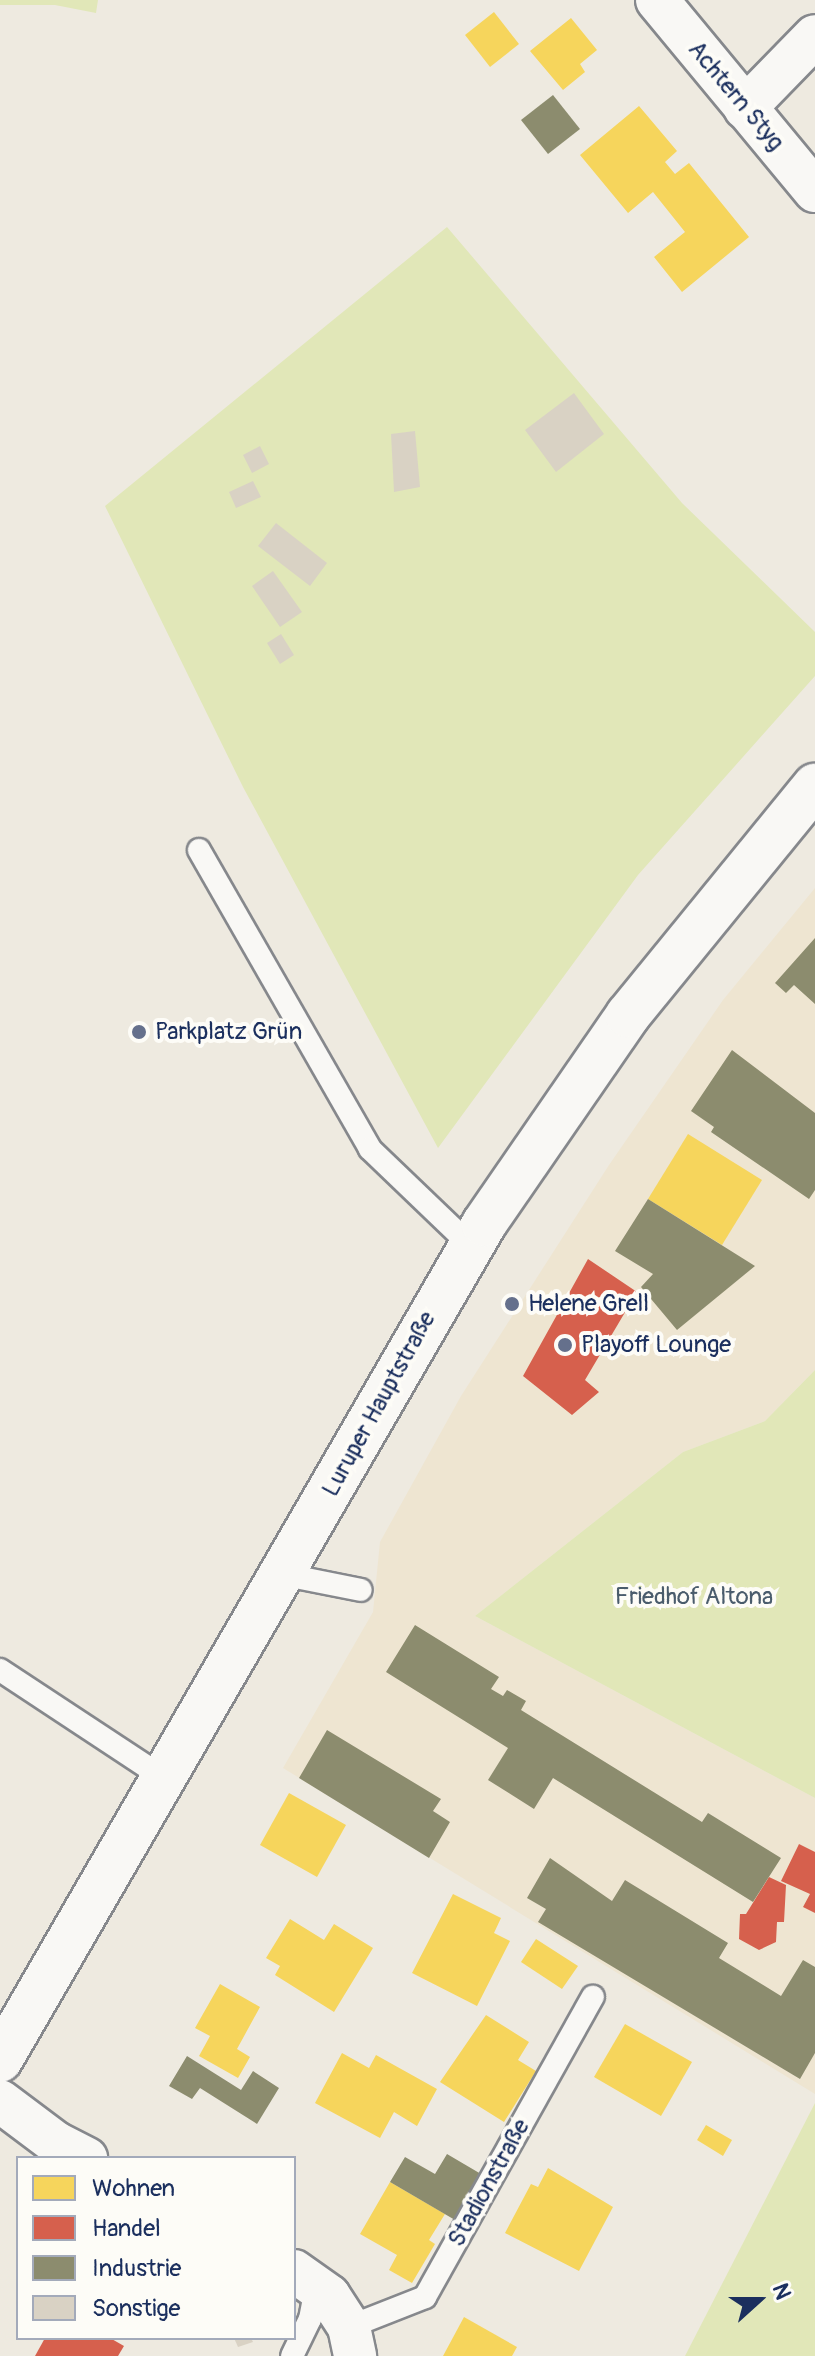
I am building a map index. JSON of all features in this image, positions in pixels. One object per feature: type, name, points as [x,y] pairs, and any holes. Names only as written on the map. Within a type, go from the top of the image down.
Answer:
[{"type":"main road","name":"Luruper Hauptstraße","points":[[0,2060],[286,1575],[362,1428],[471,1246],[628,1015],[815,786]]},
{"type":"street","name":"Achtern Styg","points":[[657,0],[815,191]]},
{"type":"street","points":[[745,108],[815,36]]},
{"type":"street","points":[[0,2101],[56,2143],[82,2156]]},
{"type":"street","name":"Stadionstraße","points":[[299,2274],[329,2296],[352,2342]]},
{"type":"lane","points":[[199,850],[370,1149],[471,1246]]},
{"type":"lane","points":[[286,1575],[361,1590]]},
{"type":"lane","points":[[0,1670],[165,1779]]},
{"type":"lane","name":"Stadionstraße","points":[[352,2342],[425,2297],[593,1997]]},
{"type":"lane","points":[[292,2356],[310,2319],[314,2298],[299,2274]]},
{"type":"shaded area","points":[[815,888],[815,1370],[765,1421],[683,1452],[475,1616],[815,1798],[815,2094],[283,1768],[373,1612],[380,1542],[461,1396],[609,1165],[723,1000]]},
{"type":"green space","points":[[0,0],[98,0],[96,13],[55,5],[0,5]]},
{"type":"green space","points":[[447,227],[682,503],[815,632],[815,676],[638,875],[438,1148],[243,787],[105,506]]},
{"type":"green space","name":"Friedhof Altona","points":[[815,1370],[815,1798],[475,1616],[683,1452],[765,1421]]},
{"type":"green space","points":[[815,2103],[815,2356],[685,2356]]},
{"type":"building: Wohnen","points":[[494,12],[519,44],[490,67],[465,35]]},
{"type":"building: Wohnen","points":[[571,18],[597,50],[580,64],[585,72],[563,90],[530,51]]},
{"type":"building: Wohnen","points":[[639,106],[677,151],[665,162],[675,174],[689,163],[749,237],[682,292],[654,257],[685,232],[653,192],[628,213],[580,155]]},
{"type":"building: Wohnen","points":[[688,1134],[762,1180],[722,1245],[648,1199]]},
{"type":"building: Wohnen","points":[[289,1793],[346,1825],[317,1877],[260,1845]]},
{"type":"building: Wohnen","points":[[453,1894],[501,1918],[494,1933],[510,1941],[477,2006],[412,1973]]},
{"type":"building: Wohnen","points":[[290,1919],[324,1940],[334,1924],[373,1948],[334,2012],[275,1975],[280,1966],[266,1958]]},
{"type":"building: Wohnen","points":[[536,1939],[578,1966],[562,1989],[521,1962]]},
{"type":"building: Wohnen","points":[[220,1984],[260,2007],[237,2049],[250,2057],[238,2078],[199,2056],[210,2036],[195,2028]]},
{"type":"building: Wohnen","points":[[486,2015],[529,2042],[518,2060],[536,2071],[504,2122],[440,2082]]},
{"type":"building: Wohnen","points":[[625,2024],[692,2062],[661,2116],[594,2077]]},
{"type":"building: Wohnen","points":[[342,2053],[369,2068],[376,2055],[437,2089],[417,2126],[394,2112],[380,2138],[315,2103]]},
{"type":"building: Wohnen","points":[[706,2125],[732,2140],[723,2156],[697,2140]]},
{"type":"building: Wohnen","points":[[548,2168],[613,2207],[579,2271],[505,2233],[531,2184],[538,2187]]},
{"type":"building: Wohnen","points":[[390,2182],[445,2214],[429,2240],[435,2244],[412,2283],[389,2270],[397,2255],[360,2234]]},
{"type":"building: Wohnen","points":[[464,2317],[517,2347],[512,2356],[443,2356]]},
{"type":"building: Handel","points":[[588,1259],[637,1292],[585,1380],[599,1392],[572,1415],[523,1376]]},
{"type":"building: Handel","points":[[799,1844],[815,1852],[815,1913],[803,1907],[810,1894],[781,1881]]},
{"type":"building: Handel","points":[[769,1877],[786,1885],[784,1922],[777,1922],[776,1942],[759,1950],[739,1939],[740,1914],[746,1914]]},
{"type":"building: Handel","points":[[44,2340],[114,2340],[124,2346],[118,2356],[35,2356]]},
{"type":"building: Industrie","points":[[553,95],[580,129],[548,154],[521,120]]},
{"type":"building: Industrie","points":[[815,938],[815,1004],[794,985],[786,993],[775,983]]},
{"type":"building: Industrie","points":[[732,1050],[815,1113],[815,1190],[809,1199],[711,1132],[714,1127],[691,1111]]},
{"type":"building: Industrie","points":[[648,1199],[755,1266],[677,1330],[641,1287],[653,1274],[615,1251]]},
{"type":"building: Industrie","points":[[415,1625],[499,1677],[491,1689],[503,1696],[507,1690],[526,1701],[521,1710],[702,1822],[708,1813],[781,1858],[753,1902],[553,1778],[534,1809],[488,1780],[508,1748],[386,1672]]},
{"type":"building: Industrie","points":[[327,1730],[441,1799],[433,1811],[450,1822],[429,1858],[299,1778]]},
{"type":"building: Industrie","points":[[550,1858],[612,1901],[625,1880],[728,1943],[719,1958],[781,1996],[803,1960],[815,1967],[815,2053],[800,2079],[538,1922],[546,1909],[527,1898]]},
{"type":"building: Industrie","points":[[187,2056],[241,2090],[253,2071],[279,2088],[257,2124],[200,2088],[192,2099],[169,2086]]},
{"type":"building: Industrie","points":[[447,2154],[481,2174],[455,2220],[390,2182],[405,2157],[435,2174]]},
{"type":"building: Sonstige","points":[[574,393],[604,434],[556,472],[525,430]]},
{"type":"building: Sonstige","points":[[415,431],[420,487],[394,492],[391,434]]},
{"type":"building: Sonstige","points":[[260,446],[269,464],[252,473],[243,455]]},
{"type":"building: Sonstige","points":[[253,481],[261,497],[236,508],[229,492]]},
{"type":"building: Sonstige","points":[[276,523],[327,563],[310,586],[258,546]]},
{"type":"building: Sonstige","points":[[273,571],[302,612],[280,627],[252,586]]},
{"type":"building: Sonstige","points":[[281,634],[294,655],[280,664],[267,643]]},
{"type":"building: Sonstige","points":[[235,2340],[253,2342],[238,2347]]},
{"type":"place","name":"Parkplatz Grün","points":[[139,1032]]},
{"type":"place","name":"Helene Grell","points":[[512,1304]]},
{"type":"place","name":"Playoff Lounge","points":[[565,1345]]}]
